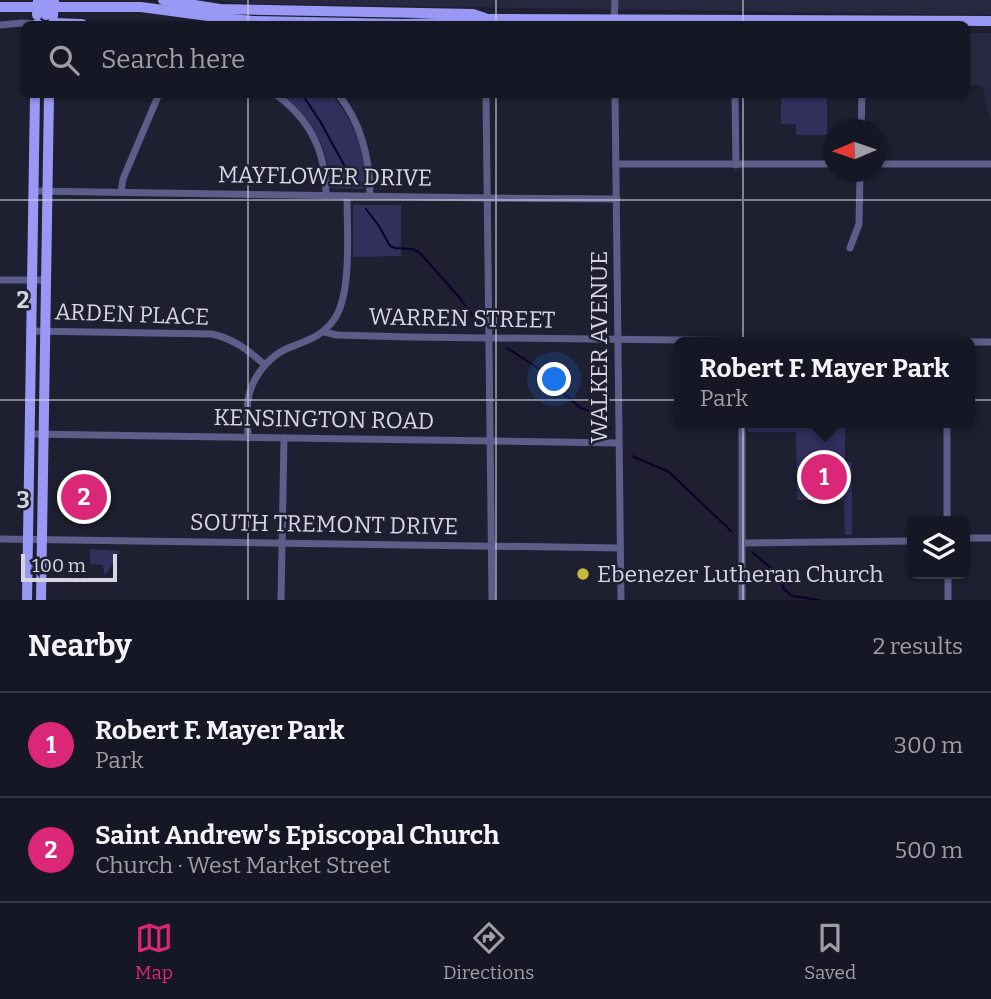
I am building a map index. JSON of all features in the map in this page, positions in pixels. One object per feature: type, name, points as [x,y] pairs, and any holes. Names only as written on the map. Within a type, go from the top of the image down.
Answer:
[{"type":"main road","points":[[163,0],[220,9],[473,14],[484,21]]},
{"type":"main road","points":[[213,0],[245,10]]},
{"type":"main road","points":[[0,7],[71,21]]},
{"type":"main road","points":[[45,14],[141,7],[237,20],[338,21]]},
{"type":"main road","points":[[970,21],[991,21]]},
{"type":"main road","points":[[27,600],[35,98]]},
{"type":"main road","points":[[41,600],[49,98]]},
{"type":"street","points":[[614,21],[615,0]]},
{"type":"street","points":[[27,21],[45,14]]},
{"type":"street","points":[[4,25],[21,30]]},
{"type":"street","points":[[121,192],[123,179],[157,98]]},
{"type":"street","points":[[279,98],[304,123],[317,144],[324,166],[326,196]]},
{"type":"street","points":[[341,98],[363,139],[370,171],[370,196]]},
{"type":"street","points":[[486,98],[492,600]]},
{"type":"street","name":"WALKER AVENUE","points":[[615,98],[621,600]]},
{"type":"street","points":[[735,98],[736,165]]},
{"type":"street","points":[[861,119],[862,98]]},
{"type":"street","points":[[616,164],[823,164]]},
{"type":"street","points":[[886,164],[991,164]]},
{"type":"street","points":[[850,248],[859,224],[860,182]]},
{"type":"street","name":"MAYFLOWER DRIVE","points":[[33,191],[617,199]]},
{"type":"street","points":[[248,438],[249,394],[257,376],[276,355],[324,332],[336,317],[344,298],[348,196]]},
{"type":"street","points":[[0,280],[47,280]]},
{"type":"street","name":"ARDEN PLACE","points":[[31,331],[212,334],[242,345],[265,365]]},
{"type":"street","name":"WARREN STREET","points":[[324,332],[337,335],[674,341]]},
{"type":"street","points":[[742,428],[742,600]]},
{"type":"street","points":[[947,428],[947,516]]},
{"type":"street","name":"KENSINGTON ROAD","points":[[29,434],[618,443]]},
{"type":"street","points":[[281,600],[284,438]]},
{"type":"street","points":[[970,538],[991,538]]},
{"type":"street","name":"SOUTH TREMONT DRIVE","points":[[0,539],[620,548]]},
{"type":"street","points":[[742,543],[907,541]]},
{"type":"street","points":[[948,579],[948,600]]},
{"type":"shaded area","points":[[221,0],[991,0],[991,15],[264,4]]},
{"type":"shaded area","points":[[970,33],[991,33],[991,124],[982,85],[970,85]]},
{"type":"shaded area","points":[[284,98],[334,98],[358,137],[366,176],[364,189],[331,188],[324,151],[315,132],[296,108]]},
{"type":"shaded area","points":[[781,98],[827,98],[827,119],[823,119],[823,135],[796,135],[796,124],[781,124]]},
{"type":"shaded area","points":[[353,205],[401,205],[401,256],[353,257]]},
{"type":"shaded area","points":[[748,428],[845,428],[845,462],[852,462],[852,535],[845,535],[844,500],[797,500],[796,432],[748,432]]},
{"type":"shaded area","points":[[90,549],[120,551],[104,574],[103,565],[90,564]]},
{"type":"waterway","points":[[305,98],[355,185]]},
{"type":"waterway","points":[[366,209],[390,246],[419,252],[479,324]]},
{"type":"waterway","points":[[507,348],[535,366],[579,407],[589,411],[610,428]]},
{"type":"waterway","points":[[632,456],[669,472],[731,531]]},
{"type":"waterway","points":[[752,552],[777,573],[784,589],[792,596],[819,600]]},
{"type":"place","name":"Robert F. Mayer Park","points":[[824,477]]},
{"type":"place","name":"Saint Andrew's Episcopal Church","points":[[84,497]]},
{"type":"place","name":"Ebenezer Lutheran Church","points":[[583,574]]}]
